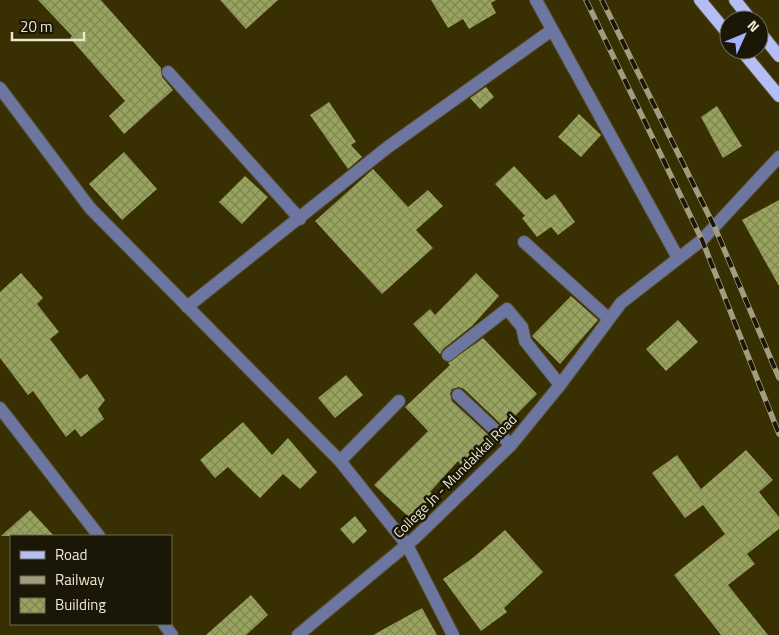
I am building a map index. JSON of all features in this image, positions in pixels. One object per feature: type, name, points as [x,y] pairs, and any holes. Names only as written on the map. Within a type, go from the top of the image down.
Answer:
[{"type":"main road","points":[[700,0],[719,23]]},
{"type":"main road","points":[[735,0],[743,10]]},
{"type":"main road","points":[[769,43],[779,56]]},
{"type":"main road","points":[[749,60],[779,96]]},
{"type":"street","points":[[536,0],[678,258]]},
{"type":"street","points":[[187,307],[388,148],[552,30]]},
{"type":"street","points":[[168,72],[300,219]]},
{"type":"street","points":[[0,88],[90,208],[340,461],[407,545],[453,635]]},
{"type":"street","name":"College Jn - Mundakkal Road","points":[[298,635],[407,545],[511,445],[560,386],[621,302],[702,240],[779,157]]},
{"type":"street","points":[[524,242],[609,320]]},
{"type":"street","points":[[448,355],[507,309],[522,327],[525,341],[560,386]]},
{"type":"street","points":[[458,395],[511,445]]},
{"type":"street","points":[[340,461],[399,401]]},
{"type":"street","points":[[2,413],[97,535]]},
{"type":"building","points":[[38,0],[101,0],[161,68],[162,77],[173,90],[124,134],[109,116],[125,101],[70,38],[72,36]]},
{"type":"building","points":[[220,0],[278,0],[246,29]]},
{"type":"building","points":[[431,0],[496,0],[491,3],[496,13],[469,29],[463,19],[448,28]]},
{"type":"building","points":[[486,87],[494,97],[480,109],[470,98]]},
{"type":"building","points":[[329,102],[356,142],[351,145],[362,157],[348,169],[310,115]]},
{"type":"building","points":[[717,106],[742,146],[723,158],[701,117]]},
{"type":"building","points":[[579,114],[601,135],[581,157],[558,137]]},
{"type":"building","points":[[124,152],[157,189],[122,220],[89,184]]},
{"type":"building","points":[[514,166],[546,200],[555,194],[575,222],[558,235],[551,227],[537,237],[522,218],[525,216],[495,184]]},
{"type":"building","points":[[373,169],[408,207],[428,190],[443,206],[416,230],[433,248],[382,294],[315,221]]},
{"type":"building","points":[[245,176],[268,197],[242,224],[219,202]]},
{"type":"building","points":[[779,200],[779,286],[742,220]]},
{"type":"building","points":[[21,273],[43,298],[37,304],[59,332],[50,339],[80,379],[87,374],[105,400],[98,409],[104,419],[81,437],[75,429],[66,437],[33,391],[28,395],[0,358],[0,292]]},
{"type":"building","points":[[476,273],[499,296],[472,326],[443,349],[440,354],[413,324],[430,309],[435,315]]},
{"type":"building","points":[[571,296],[598,320],[560,364],[532,336]]},
{"type":"building","points":[[678,320],[698,342],[666,371],[646,349]]},
{"type":"building","points":[[483,338],[537,394],[504,427],[464,389],[459,387],[452,389],[450,394],[452,401],[496,442],[467,472],[458,461],[430,492],[434,495],[411,519],[374,485],[428,431],[405,407],[450,365],[448,363]]},
{"type":"building","points":[[346,375],[363,395],[335,418],[318,398]]},
{"type":"building","points":[[243,422],[272,455],[288,438],[317,472],[300,489],[283,474],[260,498],[228,467],[215,478],[200,460]]},
{"type":"building","points":[[746,450],[773,480],[759,492],[779,517],[779,529],[747,554],[755,564],[728,585],[768,635],[721,635],[674,575],[725,534],[703,505],[685,518],[652,473],[677,455],[701,489]]},
{"type":"building","points":[[30,510],[53,535],[10,535],[1,536]]},
{"type":"building","points":[[355,516],[367,531],[353,544],[340,529]]},
{"type":"building","points":[[505,530],[543,572],[504,608],[507,612],[481,631],[443,579],[474,557]]},
{"type":"building","points":[[251,595],[268,615],[246,635],[206,635]]},
{"type":"building","points":[[422,608],[437,635],[373,635]]},
{"type":"railway","points":[[586,0],[702,240],[779,434]]},
{"type":"railway","points":[[602,0],[715,228],[779,378]]}]
